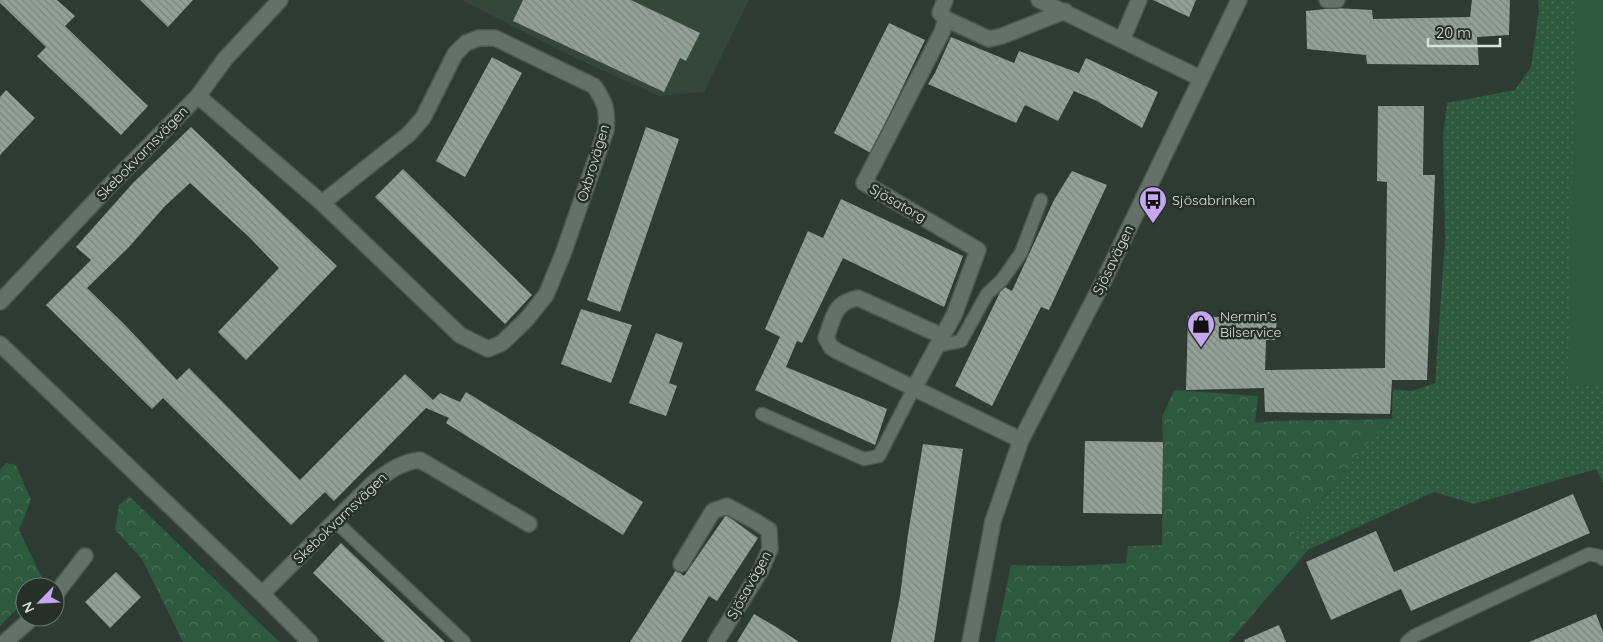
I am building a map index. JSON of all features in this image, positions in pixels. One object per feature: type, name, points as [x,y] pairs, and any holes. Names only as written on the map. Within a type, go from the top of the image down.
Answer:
[{"type":"street","name":"Skebokvarnsvägen","points":[[0,302],[113,182],[198,96],[225,59],[280,0]]},
{"type":"street","name":"Sjösatorg","points":[[914,388],[954,315],[978,250],[864,183],[942,32],[946,19],[940,13],[945,0]]},
{"type":"street","points":[[1039,0],[1200,78]]},
{"type":"street","points":[[1122,40],[1139,0]]},
{"type":"street","name":"Sjösavägen","points":[[970,642],[993,521],[1021,440],[1104,280],[1239,0]]},
{"type":"street","points":[[1327,0],[1337,0]]},
{"type":"street","points":[[946,19],[989,39],[1002,36],[1065,11]]},
{"type":"street","name":"Oxbrovägen","points":[[198,96],[322,203],[460,335],[488,348],[502,343],[526,320],[546,295],[564,254],[606,130],[608,114],[604,100],[594,86],[560,69],[495,38],[479,38],[466,43],[455,54],[422,118],[409,134],[322,203]]},
{"type":"street","points":[[940,341],[858,298],[846,300],[838,307],[826,338],[831,347],[837,351],[1021,440]]},
{"type":"street","points":[[0,344],[310,642]]},
{"type":"street","name":"Skebokvarnsvägen","points":[[262,594],[372,483],[392,468],[407,462],[420,460],[529,524]]},
{"type":"street","name":"Sjösavägen","points":[[681,564],[713,511],[727,506],[769,530],[770,548],[761,570],[716,642]]},
{"type":"street","points":[[65,582],[85,556]]},
{"type":"street","points":[[5,642],[22,627]]},
{"type":"lane","points":[[940,341],[961,341],[987,294],[1002,280],[1021,253],[1041,200]]},
{"type":"lane","points":[[762,414],[864,459],[879,456],[914,388]]},
{"type":"lane","points":[[335,521],[464,642]]},
{"type":"lane","points":[[1407,642],[1414,636],[1590,554],[1603,559]]},
{"type":"shaded area","points":[[462,0],[749,0],[704,92],[659,96],[565,53]]},
{"type":"green space","points":[[1538,0],[1603,0],[1603,483],[1596,469],[1474,504],[1434,492],[1308,550],[1292,535],[1367,444],[1392,419],[1393,390],[1412,391],[1435,383],[1445,240],[1443,136],[1447,103],[1515,90],[1531,67],[1539,11]]},
{"type":"green space","points":[[1576,0],[1603,0],[1603,387],[1568,384]]},
{"type":"green space","points":[[1174,390],[1258,396],[1255,423],[1392,419],[1367,444],[1292,535],[1308,550],[1229,642],[995,642],[1011,565],[1071,566],[1126,563],[1128,546],[1162,545],[1162,417]]},
{"type":"green space","points":[[6,463],[16,465],[31,500],[19,530],[42,577],[15,577],[15,611],[0,626],[0,470]]},
{"type":"green space","points":[[129,496],[280,642],[183,642],[142,559],[115,530],[119,505]]},
{"type":"building","points":[[0,0],[57,0],[75,16],[65,26],[148,106],[121,135],[37,56],[46,47],[0,3]]},
{"type":"building","points":[[140,0],[193,0],[168,27]]},
{"type":"building","points":[[523,0],[631,0],[700,33],[686,61],[680,58],[664,92],[513,21]]},
{"type":"building","points":[[1153,0],[1196,0],[1189,17]]},
{"type":"building","points":[[1472,0],[1510,0],[1509,35],[1477,37],[1479,65],[1367,64],[1366,55],[1307,49],[1306,11],[1335,8],[1372,10],[1373,19],[1470,17]]},
{"type":"building","points":[[889,23],[925,40],[871,153],[834,133]]},
{"type":"building","points":[[951,37],[1014,63],[1019,51],[1079,73],[1086,58],[1158,92],[1142,128],[1097,101],[1074,91],[1058,121],[1025,105],[1016,123],[928,84]]},
{"type":"building","points":[[492,57],[522,73],[465,177],[436,161]]},
{"type":"building","points":[[6,90],[35,118],[0,155],[0,97]]},
{"type":"building","points":[[1378,106],[1424,106],[1423,175],[1435,175],[1427,380],[1392,380],[1390,414],[1265,412],[1264,388],[1186,390],[1188,316],[1277,319],[1275,340],[1266,340],[1265,370],[1385,368],[1387,182],[1377,181]]},
{"type":"building","points":[[191,127],[337,266],[246,360],[218,332],[279,268],[248,236],[190,183],[165,206],[129,247],[87,288],[177,380],[189,368],[300,480],[405,374],[433,400],[440,393],[460,402],[466,392],[643,502],[623,535],[446,423],[449,418],[426,408],[334,501],[325,492],[291,525],[163,398],[152,409],[46,305],[91,260],[76,247],[133,183]]},
{"type":"building","points":[[646,127],[679,139],[620,312],[587,300]]},
{"type":"building","points":[[403,169],[532,295],[505,324],[375,197]]},
{"type":"building","points":[[1072,171],[1107,185],[1049,310],[1041,307],[992,406],[955,386],[1003,286],[1012,291],[1054,200]]},
{"type":"building","points":[[841,199],[963,256],[944,307],[843,258],[802,343],[797,341],[786,367],[887,409],[875,445],[755,390],[780,337],[765,329],[808,231],[823,238]]},
{"type":"building","points":[[581,309],[632,325],[611,383],[561,364]]},
{"type":"building","points":[[656,333],[683,343],[669,383],[677,386],[666,416],[629,403]]},
{"type":"building","points":[[1085,441],[1163,442],[1162,514],[1083,513]]},
{"type":"building","points":[[923,444],[963,449],[934,642],[891,642],[900,596]]},
{"type":"building","points":[[1573,494],[1590,533],[1411,611],[1401,589],[1331,620],[1306,562],[1376,531],[1394,572]]},
{"type":"building","points":[[726,515],[758,538],[717,601],[709,596],[681,642],[630,642],[676,570],[684,576]]},
{"type":"building","points":[[341,543],[445,642],[385,642],[313,573]]},
{"type":"building","points":[[116,572],[141,597],[110,628],[85,602]]},
{"type":"building","points":[[754,614],[778,628],[799,642],[737,642]]},
{"type":"building","points":[[1596,614],[1603,632],[1603,642],[1529,642]]},
{"type":"building","points":[[1279,625],[1286,642],[1245,642],[1244,640]]},
{"type":"place","name":"Sjösabrinken","points":[[1153,224]]},
{"type":"place","name":"Nermin’s Bilservice","points":[[1201,348]]}]
